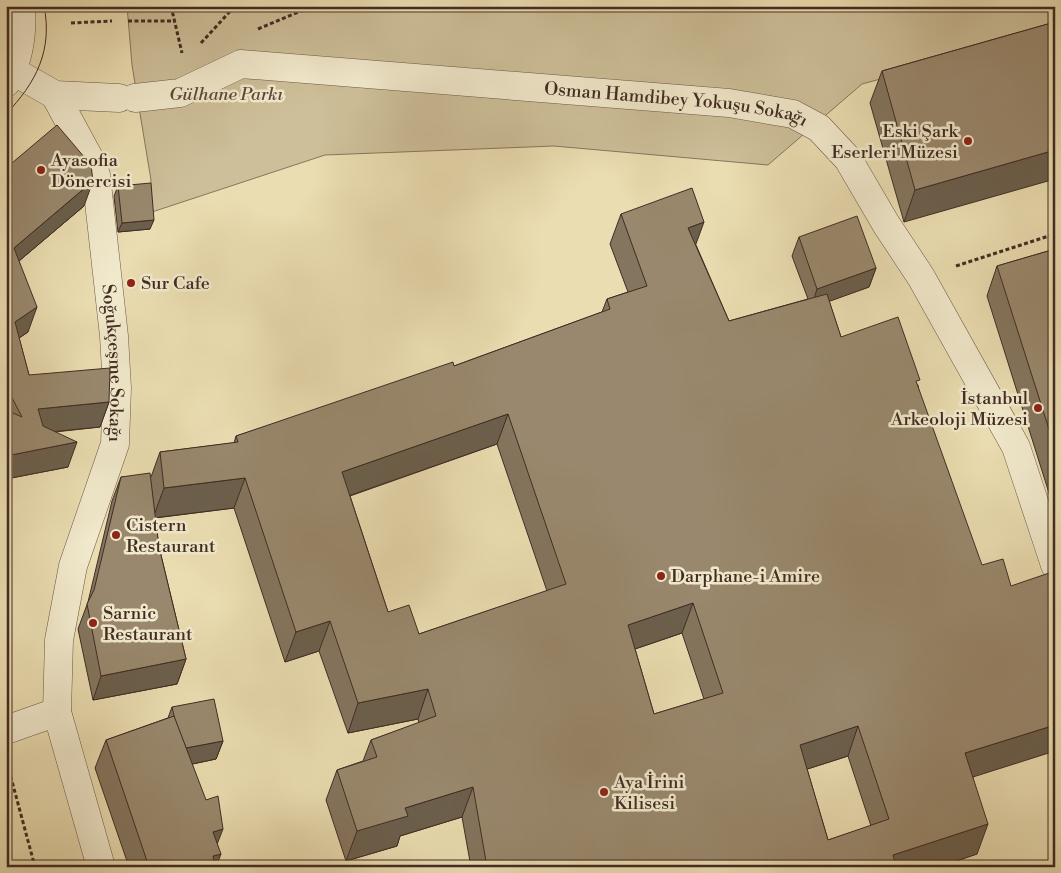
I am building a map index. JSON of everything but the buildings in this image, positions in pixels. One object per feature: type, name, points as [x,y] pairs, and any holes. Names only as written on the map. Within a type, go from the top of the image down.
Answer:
[{"type":"street","points":[[21,6],[23,25],[20,48],[10,77],[55,95]]},
{"type":"street","name":"Osman Hamdibey Yokuşu Sokağı","points":[[55,95],[127,98],[180,93],[242,64],[729,103],[793,114],[819,128],[848,159],[886,224],[921,277],[1016,447],[1055,565]]},
{"type":"street","name":"Soğukçeşme Sokağı","points":[[55,95],[89,158],[96,175],[114,336],[117,388],[115,444],[73,566],[59,640],[57,712],[101,867]]},
{"type":"street","points":[[6,730],[57,712]]},
{"type":"path","points":[[171,6],[184,61]]},
{"type":"path","points":[[196,48],[236,6]]},
{"type":"path","points":[[71,23],[112,21]]},
{"type":"path","points":[[128,21],[174,21]]},
{"type":"path","points":[[921,277],[1055,234]]},
{"type":"path","points":[[10,770],[35,867]]},
{"type":"green space","name":"Gülhane Parkı","points":[[127,6],[1055,6],[1055,32],[862,84],[768,165],[554,146],[325,155],[149,213],[151,180],[132,65]]},
{"type":"tram line","points":[[6,45],[10,36],[11,6]]},
{"type":"tram line","points":[[6,114],[26,90],[40,65],[46,37],[44,6]]},
{"type":"place","name":"Eski Şark Eserleri Müzesi","points":[[968,141]]},
{"type":"place","name":"Ayasofia Dönercisi","points":[[41,170]]},
{"type":"place","name":"Sur Cafe","points":[[131,283]]},
{"type":"place","name":"İstanbul Arkeoloji Müzesi","points":[[1038,408]]},
{"type":"place","name":"Cistern Restaurant","points":[[116,535]]},
{"type":"place","name":"Darphane-i Amire","points":[[661,576]]},
{"type":"place","name":"Sarnic Restaurant","points":[[93,623]]},
{"type":"place","name":"Aya İrini Kilisesi","points":[[604,792]]}]
